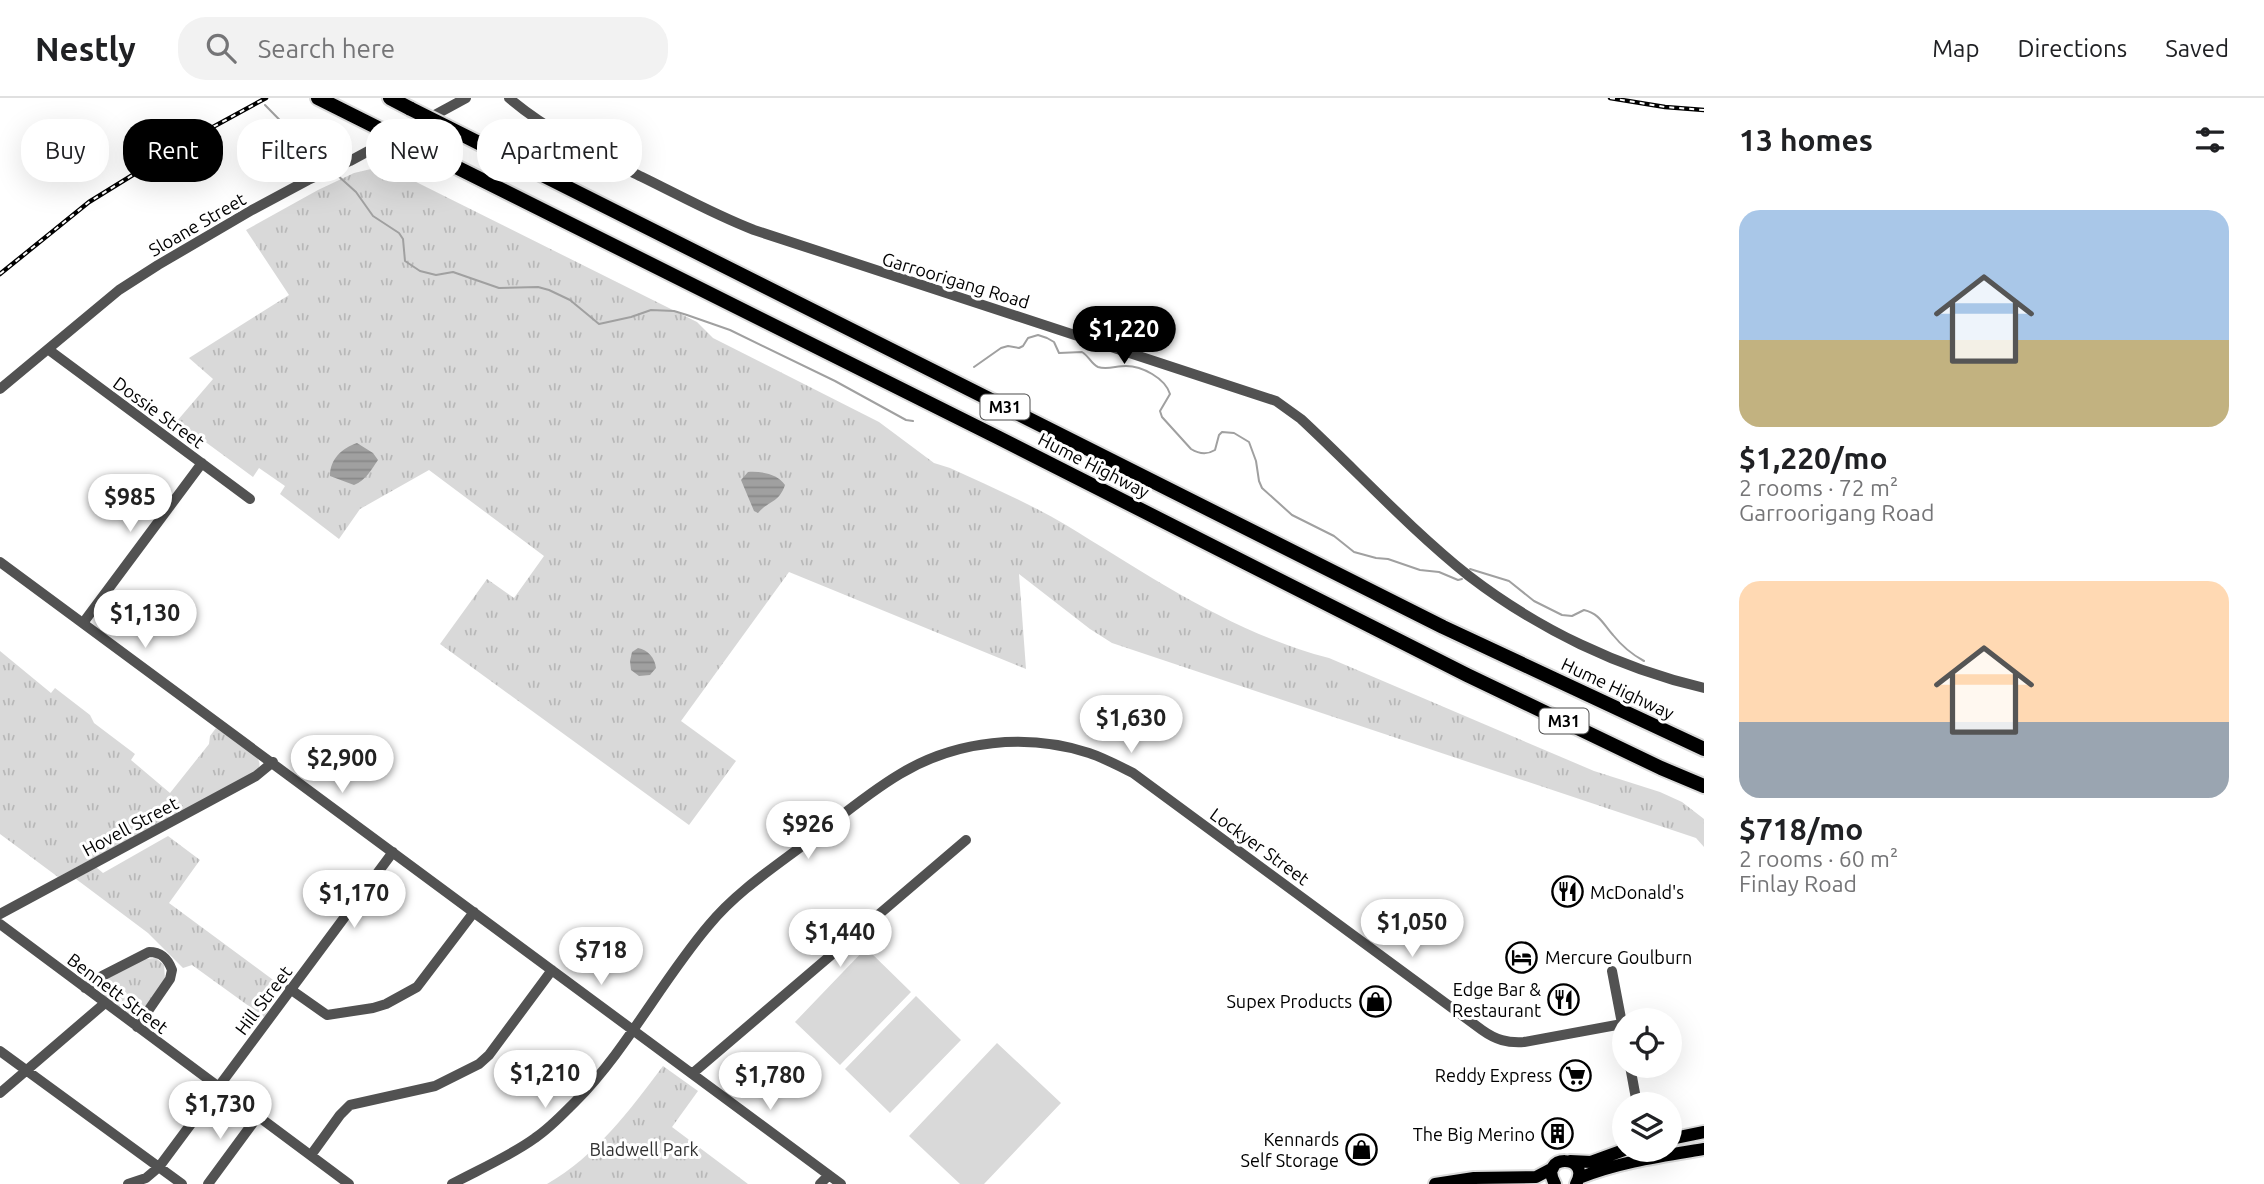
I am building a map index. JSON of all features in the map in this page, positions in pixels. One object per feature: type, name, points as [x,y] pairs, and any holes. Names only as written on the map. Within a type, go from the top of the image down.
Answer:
[{"type":"highway","name":"Hume Highway","points":[[318,98],[1467,675],[1704,786]]},
{"type":"highway","name":"Hume Highway","points":[[390,98],[1431,621],[1677,737],[1704,747]]},
{"type":"highway","points":[[1661,768],[1704,792]]},
{"type":"main road","points":[[1682,1137],[1704,1132]]},
{"type":"main road","points":[[1682,1151],[1704,1149]]},
{"type":"main road","points":[[1436,1184],[1474,1178],[1536,1177],[1560,1161],[1591,1162],[1612,1154]]},
{"type":"main road","points":[[1570,1161],[1578,1169],[1578,1181],[1627,1162]]},
{"type":"main road","points":[[1594,1184],[1619,1165]]},
{"type":"main road","points":[[1553,1168],[1551,1176],[1555,1184]]},
{"type":"street","name":"Sloane Street","points":[[0,389],[118,290],[158,265],[252,209],[350,161],[466,98]]},
{"type":"street","name":"Garroorigang Road","points":[[509,98],[535,119],[567,138],[707,210],[762,233],[1276,401],[1294,413],[1431,543],[1490,591],[1543,625],[1600,653],[1646,671],[1704,688]]},
{"type":"street","name":"Dossie Street","points":[[48,350],[250,499]]},
{"type":"street","points":[[83,623],[202,463]]},
{"type":"street","points":[[0,562],[841,1184]]},
{"type":"street","name":"Lockyer Street","points":[[452,1184],[533,1140],[585,1092],[694,944],[724,908],[901,773],[941,755],[993,743],[1047,743],[1091,754],[1133,773],[1481,1030],[1500,1040],[1524,1042],[1612,1030]]},
{"type":"street","name":"Hovell Street","points":[[0,914],[256,776],[273,762]]},
{"type":"street","points":[[693,1073],[966,840]]},
{"type":"street","name":"Hill Street","points":[[159,1167],[393,852]]},
{"type":"street","points":[[290,989],[327,1015],[386,1004],[421,983],[474,912]]},
{"type":"street","name":"Bennett Street","points":[[0,924],[349,1184]]},
{"type":"street","points":[[85,988],[102,976],[149,952],[164,956],[172,970],[170,979],[137,1027]]},
{"type":"street","points":[[311,1155],[350,1105],[435,1086],[485,1060],[552,970]]},
{"type":"street","points":[[1612,971],[1619,1008]]},
{"type":"street","points":[[0,1093],[105,1003]]},
{"type":"street","points":[[0,1051],[182,1184]]},
{"type":"street","points":[[208,1184],[258,1116]]},
{"type":"street","points":[[128,1184],[146,1178],[159,1167]]},
{"type":"street","points":[[820,1184],[829,1175]]},
{"type":"green space","points":[[366,170],[366,182],[416,182],[697,322],[713,338],[879,422],[934,463],[1038,509],[1160,583],[1226,619],[1259,634],[1329,658],[1594,771],[1660,792],[1682,802],[1704,819],[1704,847],[1696,838],[1112,643],[1019,574],[1026,669],[789,572],[681,721],[736,761],[689,825],[440,644],[487,579],[514,598],[544,556],[429,470],[360,509],[339,539],[280,494],[285,486],[259,468],[253,477],[177,421],[213,379],[189,358],[289,295],[246,230],[335,182],[352,182],[354,173]]},
{"type":"green space","points":[[0,651],[51,693],[55,688],[90,715],[94,723],[135,754],[131,760],[170,793],[209,744],[210,736],[216,728],[256,756],[260,764],[258,769],[58,877],[0,834]]},
{"type":"green space","points":[[168,836],[200,860],[169,903],[280,985],[263,1007],[268,1011],[264,1017],[192,965],[183,968],[148,933],[76,879],[96,867],[103,873]]},
{"type":"green space","points":[[866,948],[911,992],[840,1065],[795,1022]]},
{"type":"green space","points":[[156,958],[164,965],[165,979],[141,1013],[132,1016],[101,994],[100,985],[104,980],[145,959]]},
{"type":"green space","points":[[916,996],[961,1040],[890,1113],[845,1069]]},
{"type":"green space","points":[[997,1043],[1061,1103],[984,1184],[960,1184],[909,1136]]},
{"type":"green space","name":"Bladwell Park","points":[[663,1066],[698,1091],[672,1127],[748,1184],[547,1184],[565,1173],[597,1146]]},
{"type":"shaded area","points":[[357,443],[373,453],[378,460],[368,474],[354,485],[330,476],[332,464],[338,455]]},
{"type":"shaded area","points":[[748,472],[769,474],[785,485],[776,499],[758,513],[754,511],[741,480]]},
{"type":"shaded area","points":[[638,648],[648,653],[654,661],[656,668],[650,675],[639,676],[631,670],[632,652]]},
{"type":"waterway","points":[[265,105],[279,119]]},
{"type":"waterway","points":[[345,182],[356,192],[373,216],[399,233],[403,239],[405,261],[420,271],[436,275],[453,272],[499,288],[538,287],[549,290],[570,300],[599,324],[651,310],[674,311],[730,330],[835,381],[906,420],[913,421]]},
{"type":"waterway","points":[[974,367],[1001,348],[1019,348],[1028,338],[1038,335],[1054,342],[1059,353],[1082,352],[1098,367],[1126,366],[1146,371],[1158,378],[1167,388],[1170,394],[1160,411],[1162,417],[1191,449],[1203,453],[1212,452],[1222,432],[1234,433],[1249,442],[1262,488],[1292,515],[1334,536],[1354,552],[1462,579]]},
{"type":"waterway","points":[[1470,569],[1509,581],[1534,601],[1562,615],[1572,616],[1584,610],[1594,614],[1623,646],[1644,661]]},
{"type":"railway","points":[[0,274],[89,202],[191,139],[266,98]]},
{"type":"railway","points":[[1610,98],[1704,110]]},
{"type":"place","name":"McDonald's","points":[[1567,892]]},
{"type":"place","name":"Mercure Goulburn","points":[[1522,957]]},
{"type":"place","name":"Edge Bar & Restaurant","points":[[1564,999]]},
{"type":"place","name":"Supex Products","points":[[1375,1001]]},
{"type":"place","name":"Reddy Express","points":[[1575,1075]]},
{"type":"place","name":"The Big Merino","points":[[1558,1134]]},
{"type":"place","name":"Kennards Self Storage","points":[[1362,1149]]}]
